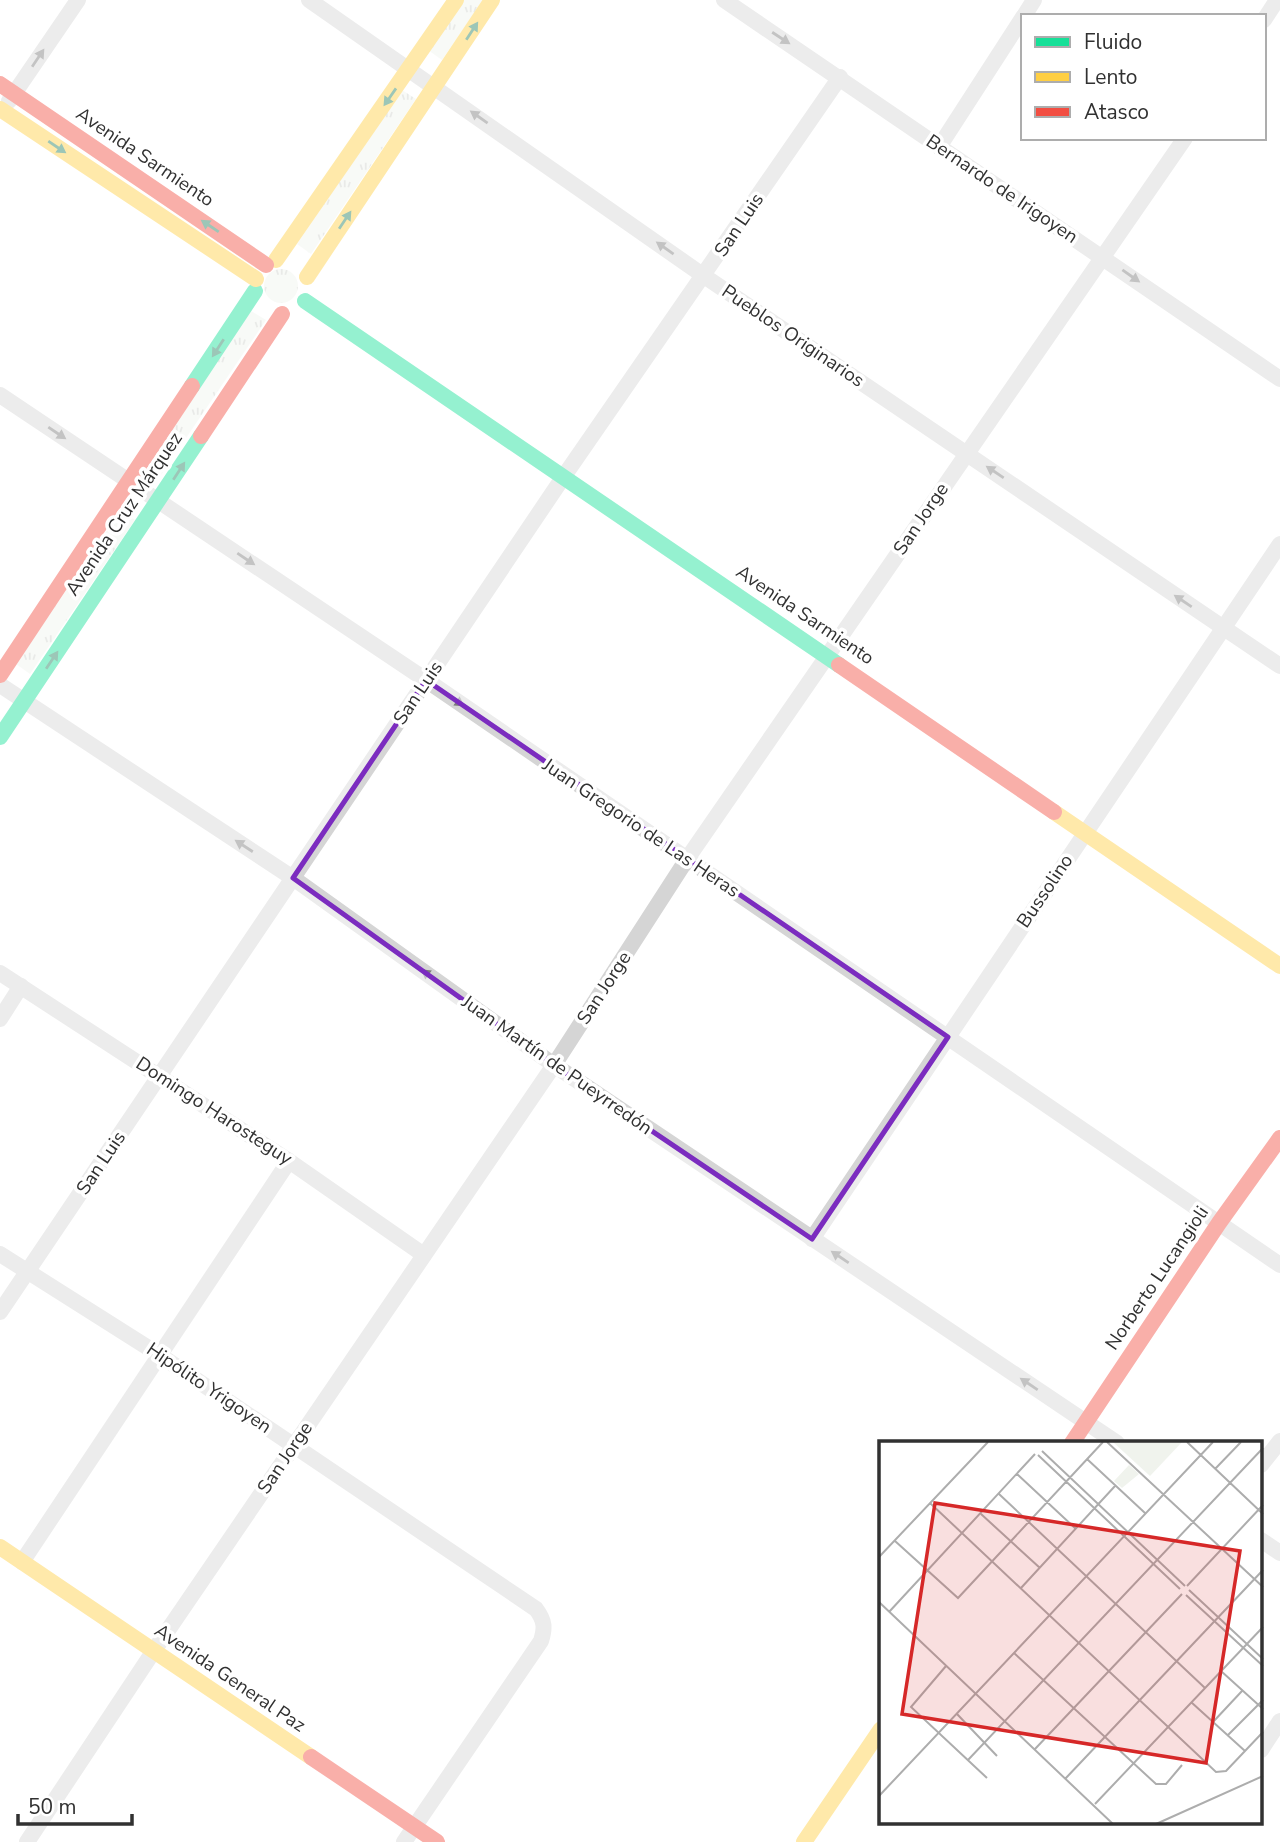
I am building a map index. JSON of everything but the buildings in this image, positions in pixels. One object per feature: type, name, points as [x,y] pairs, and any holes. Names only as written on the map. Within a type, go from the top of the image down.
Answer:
[{"type":"main road","points":[[288,266],[309,291],[305,301],[296,310],[265,300],[409,69],[456,0]]},
{"type":"main road","points":[[288,266],[435,87],[492,0]]},
{"type":"main road","name":"Avenida Sarmiento","points":[[0,84],[288,266]]},
{"type":"main road","name":"Avenida Sarmiento","points":[[1,111],[265,300]]},
{"type":"main road","name":"Avenida Cruz Márquez","points":[[0,675],[130,482],[265,300]]},
{"type":"main road","name":"Avenida Cruz Márquez","points":[[0,737],[159,501],[265,300]]},
{"type":"main road","name":"Avenida Sarmiento","points":[[305,301],[562,478],[830,656],[1280,966]]},
{"type":"main road","name":"Norberto Lucangioli","points":[[1073,1441],[1219,1223],[1280,1138]]},
{"type":"main road","name":"Avenida General Paz","points":[[0,1548],[437,1842]]},
{"type":"main road","points":[[803,1842],[879,1732]]},
{"type":"street","points":[[1,111],[78,0]]},
{"type":"street","name":"Pueblos Originarios","points":[[310,0],[704,276],[1280,666]]},
{"type":"street","name":"Bernardo de Irigoyen","points":[[724,0],[840,76],[939,147],[1280,379]]},
{"type":"street","points":[[1266,17],[1277,0]]},
{"type":"street","points":[[939,147],[1021,19]]},
{"type":"street","name":"San Luis","points":[[0,1312],[562,478],[840,76]]},
{"type":"street","name":"San Jorge","points":[[27,1842],[153,1652],[554,1065],[687,859],[830,656],[966,452],[1104,258],[1184,140]]},
{"type":"street","name":"Juan Gregorio de Las Heras","points":[[0,395],[426,680],[1280,1265]]},
{"type":"street","name":"Bussolino","points":[[812,1239],[1280,544]]},
{"type":"street","name":"Juan Martín de Pueyrredón","points":[[0,685],[293,878],[554,1065],[1114,1441]]},
{"type":"street","name":"Domingo Harosteguy","points":[[0,972],[289,1161],[424,1255]]},
{"type":"street","points":[[0,1018],[21,986]]},
{"type":"street","points":[[22,1562],[289,1161]]},
{"type":"street","name":"Hipólito Yrigoyen","points":[[0,1254],[158,1354],[536,1609],[545,1628],[541,1641],[414,1826]]},
{"type":"street","points":[[1262,1464],[1280,1441]]},
{"type":"street","points":[[1262,1541],[1280,1553]]},
{"type":"street","points":[[1262,1748],[1280,1721]]},
{"type":"street","points":[[404,1842],[414,1826]]},
{"type":"highlighted area","points":[[426,680],[948,1037],[812,1239],[554,1065],[293,878]]},
{"type":"green space","points":[[462,0],[483,0],[442,60],[428,50]]},
{"type":"green space","points":[[402,90],[416,99],[311,254],[297,244]]},
{"type":"green space","points":[[281,269],[293,274],[298,286],[293,298],[281,303],[269,298],[264,286],[269,274]]},
{"type":"green space","points":[[251,311],[266,320],[161,475],[146,465]]},
{"type":"green space","points":[[121,510],[135,520],[30,674],[16,664]]},
{"type":"traffic: fast","points":[[192,386],[255,291]]},
{"type":"traffic: fast","points":[[305,301],[839,665]]},
{"type":"traffic: fast","points":[[0,737],[201,436]]},
{"type":"traffic: slow","points":[[276,260],[456,0]]},
{"type":"traffic: slow","points":[[307,277],[492,0]]},
{"type":"traffic: slow","points":[[0,109],[256,279]]},
{"type":"traffic: slow","points":[[1054,812],[1280,966]]},
{"type":"traffic: slow","points":[[0,1547],[311,1757]]},
{"type":"traffic: slow","points":[[804,1842],[879,1732]]},
{"type":"traffic: jam","points":[[0,84],[266,265]]},
{"type":"traffic: jam","points":[[201,436],[282,314]]},
{"type":"traffic: jam","points":[[0,675],[192,386]]},
{"type":"traffic: jam","points":[[839,665],[1054,812]]},
{"type":"traffic: jam","points":[[1073,1441],[1219,1223],[1280,1138]]},
{"type":"traffic: jam","points":[[311,1757],[437,1842]]}]
